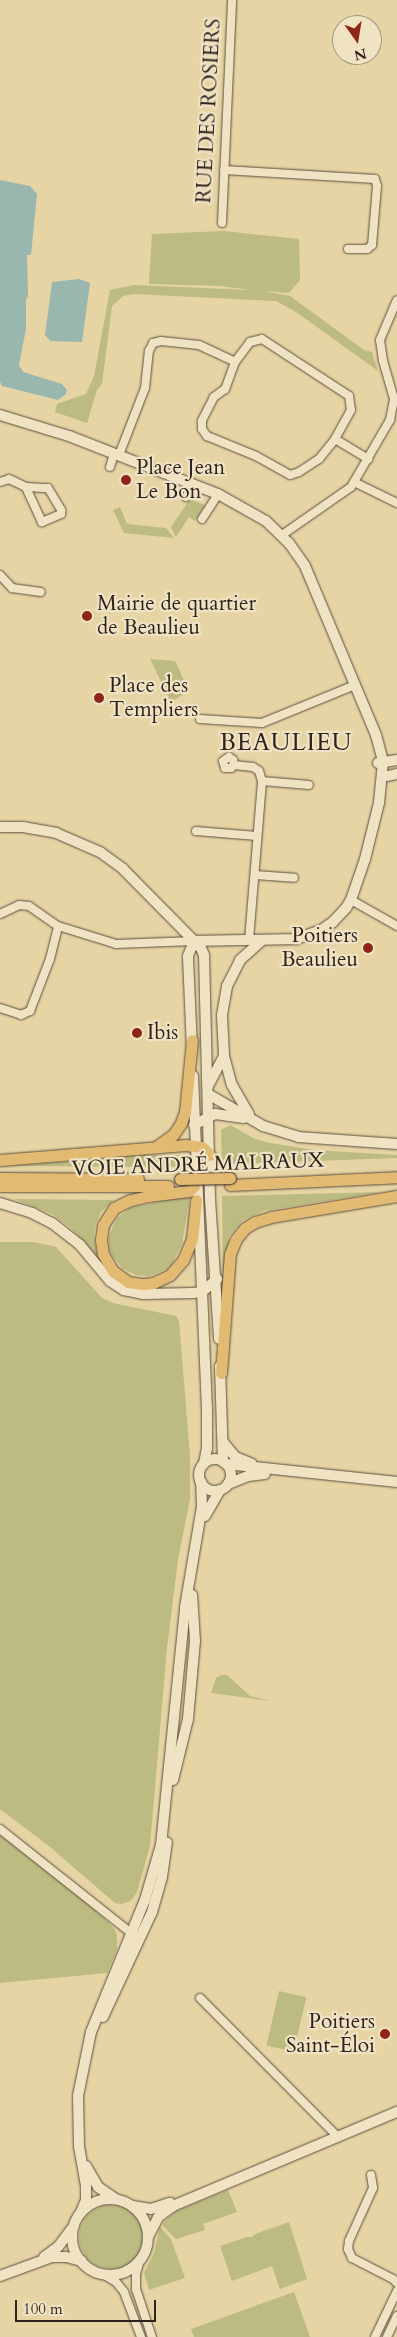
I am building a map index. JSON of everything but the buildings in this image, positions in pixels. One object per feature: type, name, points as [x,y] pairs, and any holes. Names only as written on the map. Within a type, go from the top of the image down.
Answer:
[{"type":"main road","points":[[153,1148],[168,1140],[181,1123],[186,1106],[192,1040]]},
{"type":"main road","points":[[0,1160],[194,1145],[202,1147],[210,1155]]},
{"type":"main road","name":"VOIE ANDRÉ MALRAUX","points":[[0,1186],[181,1185],[397,1170]]},
{"type":"main road","name":"VOIE ANDRÉ MALRAUX","points":[[0,1178],[181,1185],[189,1191],[194,1186],[230,1181],[397,1176]]},
{"type":"main road","points":[[181,1185],[130,1200],[121,1204],[110,1213],[101,1234],[101,1247],[107,1262],[119,1276],[128,1282],[143,1284],[153,1283],[170,1275],[183,1260],[192,1239],[196,1200]]},
{"type":"main road","points":[[221,1373],[230,1254],[236,1239],[245,1228],[255,1222],[271,1217],[397,1196]]},
{"type":"street","name":"RUE DES ROSIERS","points":[[222,223],[232,0]]},
{"type":"street","points":[[224,170],[376,179],[372,245],[368,249],[348,249]]},
{"type":"street","points":[[282,535],[344,492],[354,482],[394,410],[394,399],[383,361],[380,340],[397,300]]},
{"type":"street","points":[[264,339],[346,393],[351,403],[351,410],[335,438],[319,459],[299,472],[290,475],[256,456],[206,436],[202,429],[202,421],[214,397],[225,389],[235,362],[250,342],[264,339]]},
{"type":"street","points":[[110,467],[117,455],[145,388],[149,351],[153,343],[161,341],[199,345],[235,362]]},
{"type":"street","points":[[0,415],[40,426],[218,494],[249,510],[282,535],[305,566],[356,685],[381,751],[384,770],[378,824],[351,900],[333,922],[316,933],[296,939],[116,944],[58,926],[29,906],[19,905],[0,914]]},
{"type":"street","points":[[335,438],[368,459]]},
{"type":"street","points":[[0,482],[13,479],[26,487],[50,489],[61,510],[60,514],[42,522],[26,487]]},
{"type":"street","points":[[354,482],[397,502]]},
{"type":"street","points":[[186,498],[194,484]]},
{"type":"street","points":[[202,519],[218,494]]},
{"type":"street","points":[[0,575],[12,588],[41,592]]},
{"type":"street","points":[[200,719],[262,723],[356,685]]},
{"type":"street","points":[[368,848],[384,770],[397,760]]},
{"type":"street","points":[[234,765],[256,769],[262,780],[249,940]]},
{"type":"street","points":[[262,780],[309,785]]},
{"type":"street","points":[[0,828],[23,828],[51,832],[74,839],[100,852],[123,869],[174,923],[194,941],[204,955],[210,1199],[217,1279],[224,1463],[230,1476],[199,1529]]},
{"type":"street","points":[[196,831],[257,836]]},
{"type":"street","points":[[255,875],[294,878]]},
{"type":"street","points":[[351,900],[397,926]]},
{"type":"street","points":[[0,1008],[21,1015],[30,1010],[50,958],[58,926]]},
{"type":"street","points":[[253,1121],[238,1098],[228,1076],[224,1056],[222,1015],[228,986],[240,960],[252,947],[262,940]]},
{"type":"street","points":[[87,2049],[152,1912],[162,1877],[173,1782],[183,1745],[185,1607],[203,1502],[199,1473],[204,1464],[208,1437],[196,1200],[188,956],[194,941]]},
{"type":"street","points":[[208,1091],[224,1056]]},
{"type":"street","points":[[208,1091],[253,1121]]},
{"type":"street","points":[[194,1125],[209,1116],[231,1115],[298,1137],[397,1144]]},
{"type":"street","points":[[0,1203],[32,1213],[52,1223],[80,1246],[110,1281],[124,1290],[143,1294],[202,1292],[217,1279]]},
{"type":"street","points":[[223,1442],[230,1453],[244,1462],[283,1466],[324,1475]]},
{"type":"street","points":[[204,1464],[212,1460],[324,1475],[397,1482]]},
{"type":"street","points":[[201,1482],[209,1490],[260,1474],[324,1475]]},
{"type":"street","points":[[38,2261],[58,2246],[74,2226],[86,2200],[86,2186],[79,2146],[78,2096],[91,2032],[150,1884],[161,1845],[183,1699],[195,1641],[191,1571]]},
{"type":"street","points":[[0,1829],[140,1940]]},
{"type":"street","points":[[200,1998],[293,2090],[336,2136]]},
{"type":"street","points":[[148,2237],[165,2211],[220,2185],[397,2112]]},
{"type":"street","points":[[79,2146],[88,2172],[95,2182],[118,2200],[130,2205],[157,2208],[220,2185]]},
{"type":"street","points":[[371,2175],[373,2188],[349,2241],[348,2249],[352,2258],[393,2279],[397,2283]]},
{"type":"street","points":[[81,2212],[97,2202],[118,2200]]},
{"type":"street","points":[[130,2205],[144,2220],[148,2237],[146,2249],[136,2274],[136,2289],[152,2337]]},
{"type":"street","points":[[74,2226],[74,2246],[82,2261],[93,2270],[116,2282],[124,2292],[141,2337]]},
{"type":"street","points":[[0,2276],[38,2261],[60,2257],[82,2261]]},
{"type":"street","points":[[103,2274],[122,2272],[140,2260]]},
{"type":"street","points":[[375,2337],[397,2291]]},
{"type":"street","points":[[387,2337],[397,2316]]},
{"type":"shaded area","points":[[224,231],[299,239],[300,280],[289,293],[263,291],[290,296],[364,350],[372,352],[378,371],[296,312],[276,301],[134,294],[123,296],[112,306],[102,384],[97,390],[87,423],[55,412],[57,404],[86,394],[94,376],[110,290],[134,285],[251,290],[220,286],[149,284],[152,234]]},
{"type":"shaded area","points":[[190,499],[205,505],[195,521],[189,517],[176,537],[171,527]]},
{"type":"shaded area","points":[[120,507],[127,524],[166,528],[174,538],[124,533],[113,510]]},
{"type":"shaded area","points":[[150,659],[175,661],[189,691],[171,702]]},
{"type":"shaded area","points":[[230,1125],[255,1139],[270,1143],[314,1150],[397,1155],[397,1158],[230,1164],[230,1167],[222,1167],[221,1130]]},
{"type":"shaded area","points":[[142,1155],[185,1155],[189,1167],[11,1166]]},
{"type":"shaded area","points":[[381,1192],[264,1211],[243,1220],[229,1236],[225,1284],[223,1282],[222,1196]]},
{"type":"shaded area","points":[[180,1197],[190,1197],[182,1244],[172,1264],[167,1269],[150,1276],[136,1275],[122,1268],[111,1254],[109,1246],[109,1236],[117,1218],[130,1208]]},
{"type":"shaded area","points":[[14,1199],[114,1200],[101,1212],[96,1223],[94,1234],[97,1256],[72,1229],[52,1214]]},
{"type":"shaded area","points":[[0,1242],[34,1242],[56,1247],[102,1298],[113,1303],[176,1316],[179,1321],[190,1456],[190,1499],[178,1560],[167,1648],[150,1846],[137,1892],[131,1901],[121,1904],[115,1903],[50,1847],[0,1809]]},
{"type":"shaded area","points":[[221,1675],[227,1675],[250,1696],[271,1701],[211,1693],[216,1678]]},
{"type":"shaded area","points":[[0,1835],[77,1893],[114,1928],[117,1935],[117,1950],[107,1973],[0,1983]]},
{"type":"shaded area","points":[[279,1991],[306,1997],[294,2052],[266,2046]]},
{"type":"shaded area","points":[[228,2190],[237,2212],[203,2224],[205,2230],[176,2239],[163,2226],[163,2223],[176,2211]]},
{"type":"shaded area","points":[[111,2205],[123,2207],[134,2214],[141,2225],[143,2237],[141,2249],[134,2260],[123,2267],[111,2269],[99,2267],[88,2260],[81,2249],[79,2237],[81,2225],[88,2214],[99,2207]]},
{"type":"shaded area","points":[[289,2222],[307,2279],[280,2289],[272,2266],[232,2281],[220,2246],[252,2237],[255,2234]]},
{"type":"shaded area","points":[[160,2227],[171,2239],[185,2278],[149,2290],[144,2273],[154,2253]]},
{"type":"shaded area","points":[[294,2292],[310,2337],[194,2337],[191,2329]]},
{"type":"water","points":[[0,180],[30,186],[37,194],[31,255],[27,255],[28,296],[26,300],[26,329],[19,365],[23,372],[62,384],[67,390],[66,394],[58,400],[2,386],[0,382]]},
{"type":"water","points":[[79,279],[90,283],[82,342],[50,341],[45,335],[52,282]]},
{"type":"place","name":"Place Jean Le Bon","points":[[126,480]]},
{"type":"place","name":"Mairie de quartier de Beaulieu","points":[[87,616]]},
{"type":"place","name":"Place des Templiers","points":[[99,698]]},
{"type":"place","name":"Poitiers Beaulieu","points":[[368,948]]},
{"type":"place","name":"Ibis","points":[[137,1033]]},
{"type":"place","name":"Poitiers Saint-Éloi","points":[[385,2034]]},
{"type":"district","name":"BEAULIEU","points":[[286,743]]}]
